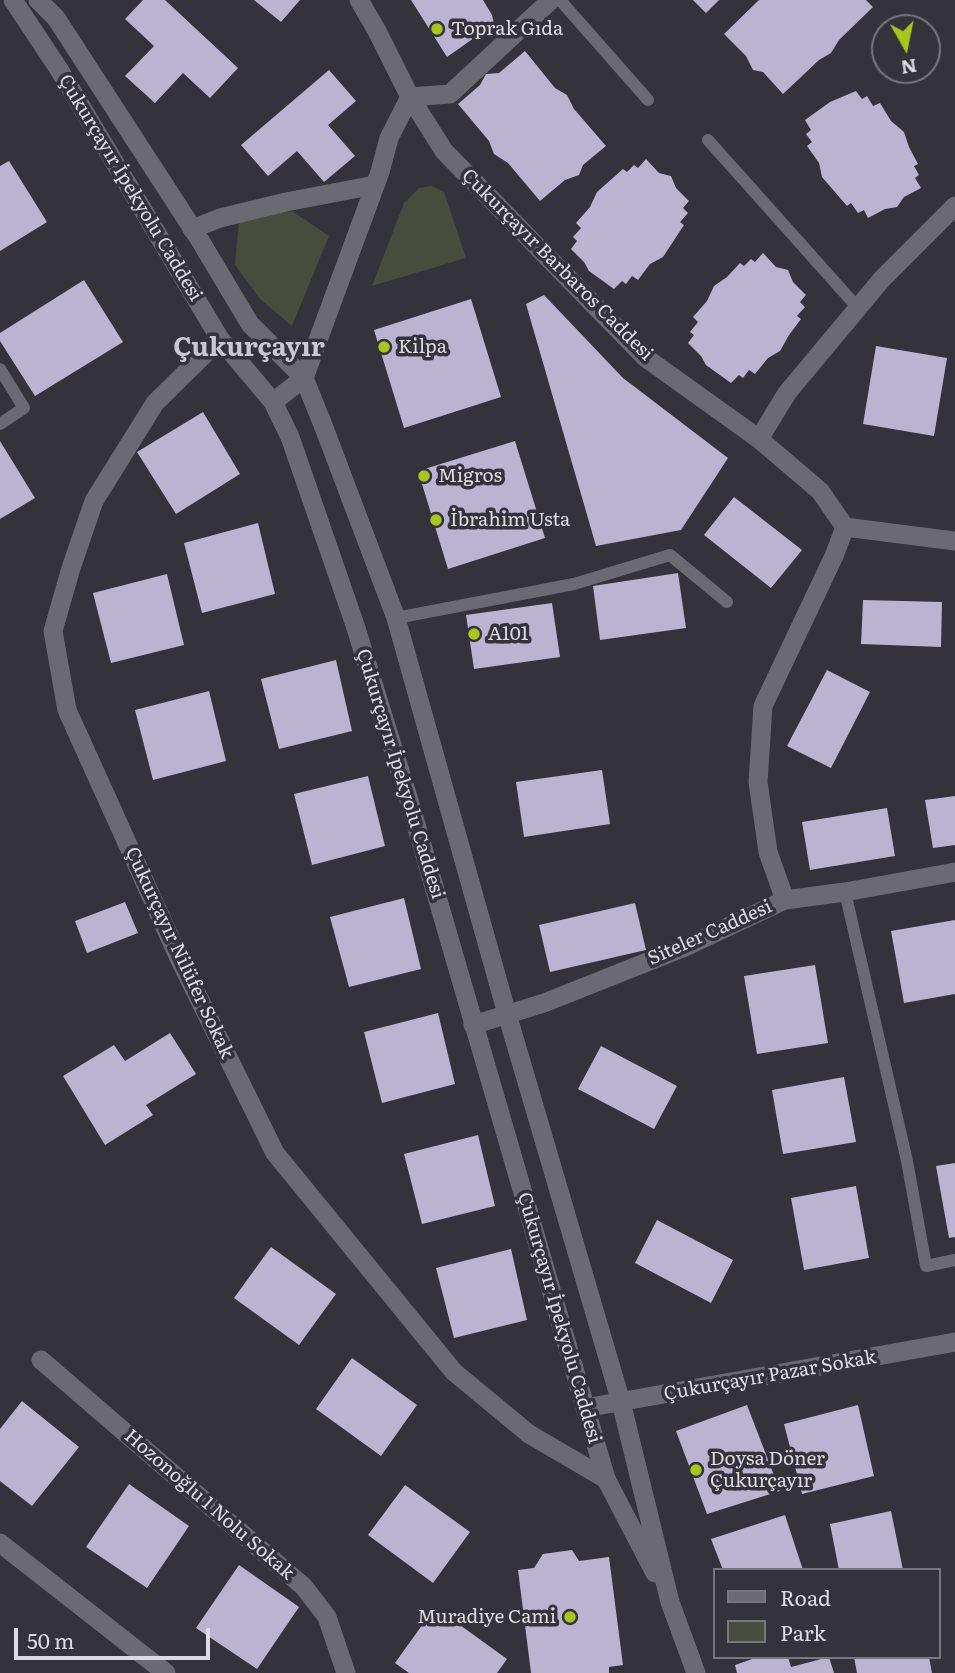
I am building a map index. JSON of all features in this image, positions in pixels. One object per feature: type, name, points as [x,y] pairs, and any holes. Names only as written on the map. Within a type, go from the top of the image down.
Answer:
[{"type":"street","name":"Çukurçayır İpekyolu Caddesi","points":[[13,0],[60,71],[220,339],[273,402],[290,437],[355,625],[606,1479],[670,1602]]},
{"type":"street","name":"Çukurçayır İpekyolu Caddesi","points":[[38,0],[56,18],[250,324],[304,378],[396,618],[507,1014],[621,1402],[670,1602],[696,1673]]},
{"type":"street","name":"Çukurçayır Barbaros Caddesi","points":[[359,0],[410,97],[444,151],[646,359],[760,439],[820,491],[845,527]]},
{"type":"street","points":[[273,402],[304,378],[375,185],[389,138],[410,97],[450,94],[551,0]]},
{"type":"street","points":[[192,229],[220,218],[286,202],[375,185]]},
{"type":"street","points":[[760,439],[787,393],[882,279],[955,206]]},
{"type":"street","name":"Çukurçayır Nilüfer Sokak","points":[[220,339],[155,403],[94,501],[53,631],[67,710],[180,960],[275,1153],[454,1373],[529,1434],[606,1479]]},
{"type":"street","points":[[785,900],[768,852],[758,782],[763,706],[845,527],[955,541]]},
{"type":"street","name":"Siteler Caddesi","points":[[473,1025],[544,1003],[685,947],[785,900],[955,872]]},
{"type":"street","name":"Çukurçayır Pazar Sokak","points":[[585,1408],[955,1342]]},
{"type":"street","name":"Hozonoğlu 1 Nolu Sokak","points":[[41,1360],[304,1587],[327,1616],[346,1673]]},
{"type":"street","points":[[0,1543],[166,1673]]},
{"type":"lane","points":[[560,0],[648,100]]},
{"type":"lane","points":[[708,140],[858,308]]},
{"type":"lane","points":[[0,369],[24,408],[0,424]]},
{"type":"lane","points":[[396,618],[574,584],[670,555],[727,601]]},
{"type":"lane","points":[[845,892],[907,1161],[926,1266],[955,1260]]},
{"type":"green space","points":[[432,186],[444,192],[466,258],[372,286],[404,203],[419,188]]},
{"type":"green space","points":[[292,211],[329,236],[292,326],[260,299],[235,265],[239,220]]},
{"type":"building","points":[[143,0],[165,0],[238,68],[210,98],[183,73],[155,103],[125,76],[154,46],[125,19]]},
{"type":"building","points":[[254,0],[300,0],[281,22]]},
{"type":"building","points":[[411,0],[483,0],[494,24],[447,57]]},
{"type":"building","points":[[693,0],[719,0],[706,13]]},
{"type":"building","points":[[759,0],[866,0],[873,7],[839,40],[831,53],[819,60],[783,94],[763,72],[753,70],[746,56],[724,34]]},
{"type":"building","points":[[525,51],[555,88],[567,95],[574,109],[606,146],[583,165],[579,175],[565,180],[540,201],[508,163],[494,154],[489,141],[458,104],[480,85],[486,74],[499,73]]},
{"type":"building","points":[[329,70],[356,101],[328,125],[355,156],[324,182],[297,151],[268,176],[241,145]]},
{"type":"building","points":[[856,91],[862,99],[867,96],[873,106],[880,103],[891,121],[904,132],[918,164],[914,166],[919,175],[915,178],[921,188],[904,197],[897,207],[885,209],[868,218],[864,210],[858,213],[851,203],[847,206],[822,177],[819,163],[807,146],[812,142],[806,134],[811,130],[805,120],[830,102]]},
{"type":"building","points":[[646,159],[659,173],[671,176],[676,188],[689,201],[683,208],[688,213],[680,222],[684,225],[663,257],[650,264],[638,280],[632,276],[626,284],[622,281],[614,289],[589,271],[571,249],[577,241],[573,237],[581,228],[576,223],[590,207],[597,192],[623,169],[627,172],[634,165],[638,168]]},
{"type":"building","points":[[9,161],[47,222],[0,251],[0,166]]},
{"type":"building","points":[[763,253],[776,267],[788,270],[793,282],[806,295],[800,302],[805,307],[797,316],[801,319],[780,351],[768,358],[755,374],[749,370],[743,378],[739,375],[731,383],[706,365],[688,343],[694,335],[690,332],[698,322],[693,317],[707,301],[714,286],[740,263],[744,266],[751,259],[755,262]]},
{"type":"building","points":[[84,280],[123,342],[35,396],[0,341],[0,333]]},
{"type":"building","points":[[544,295],[623,378],[728,458],[681,530],[596,546],[526,304]]},
{"type":"building","points":[[471,299],[501,397],[404,428],[374,330]]},
{"type":"building","points":[[876,346],[947,358],[934,436],[863,424]]},
{"type":"building","points":[[203,412],[240,474],[176,514],[137,452]]},
{"type":"building","points":[[0,441],[35,498],[0,519]]},
{"type":"building","points":[[515,441],[545,538],[448,569],[418,471]]},
{"type":"building","points":[[734,497],[802,550],[771,588],[704,535]]},
{"type":"building","points":[[258,523],[275,594],[202,613],[184,543]]},
{"type":"building","points":[[678,573],[686,628],[600,640],[593,586]]},
{"type":"building","points":[[167,574],[184,645],[111,663],[93,593]]},
{"type":"building","points":[[863,600],[942,602],[941,647],[861,644]]},
{"type":"building","points":[[552,603],[560,657],[474,669],[466,615]]},
{"type":"building","points":[[336,660],[352,731],[279,749],[261,679]]},
{"type":"building","points":[[827,670],[870,692],[831,768],[787,746]]},
{"type":"building","points":[[209,691],[226,761],[153,780],[135,710]]},
{"type":"building","points":[[602,770],[610,824],[524,837],[516,782]]},
{"type":"building","points":[[368,776],[385,846],[312,865],[294,794]]},
{"type":"building","points":[[955,796],[955,845],[933,848],[925,800]]},
{"type":"building","points":[[887,808],[895,856],[810,870],[802,822]]},
{"type":"building","points":[[404,898],[421,969],[349,987],[330,917]]},
{"type":"building","points":[[125,902],[138,933],[87,953],[75,921]]},
{"type":"building","points":[[635,903],[646,950],[550,972],[539,925]]},
{"type":"building","points":[[955,920],[955,994],[904,1003],[891,931]]},
{"type":"building","points":[[815,965],[828,1043],[757,1054],[744,976]]},
{"type":"building","points":[[438,1013],[455,1084],[382,1103],[364,1032]]},
{"type":"building","points":[[170,1033],[196,1074],[146,1105],[153,1115],[105,1145],[63,1076],[114,1045],[125,1061]]},
{"type":"building","points":[[601,1046],[677,1086],[654,1129],[578,1089]]},
{"type":"building","points":[[844,1077],[856,1142],[783,1154],[772,1090]]},
{"type":"building","points":[[478,1135],[495,1206],[422,1224],[404,1154]]},
{"type":"building","points":[[955,1163],[955,1237],[949,1238],[936,1166]]},
{"type":"building","points":[[856,1186],[869,1258],[804,1270],[791,1198]]},
{"type":"building","points":[[657,1220],[733,1260],[711,1303],[635,1263]]},
{"type":"building","points":[[271,1247],[336,1294],[299,1345],[234,1298]]},
{"type":"building","points":[[511,1249],[527,1320],[454,1338],[436,1268]]},
{"type":"building","points":[[352,1358],[417,1405],[381,1456],[316,1409]]},
{"type":"building","points":[[22,1401],[79,1447],[32,1506],[0,1481],[0,1429]]},
{"type":"building","points":[[747,1405],[780,1491],[707,1514],[676,1431]]},
{"type":"building","points":[[858,1405],[874,1476],[802,1494],[784,1424]]},
{"type":"building","points":[[129,1484],[189,1526],[147,1588],[86,1547]]},
{"type":"building","points":[[405,1485],[470,1532],[433,1583],[368,1535]]},
{"type":"building","points":[[891,1511],[903,1568],[839,1568],[830,1524]]},
{"type":"building","points":[[785,1515],[802,1568],[722,1568],[711,1539]]},
{"type":"building","name":"Muradiye Cami","points":[[572,1550],[579,1561],[609,1557],[623,1665],[609,1667],[609,1673],[531,1673],[518,1570],[534,1568],[543,1554]]},
{"type":"building","points":[[239,1565],[299,1607],[257,1669],[196,1628]]},
{"type":"building","points":[[435,1607],[507,1659],[497,1673],[409,1673],[395,1663]]},
{"type":"building","points":[[752,1659],[789,1659],[791,1667],[830,1659],[834,1673],[737,1673],[735,1665]]},
{"type":"building","points":[[854,1659],[929,1659],[932,1673],[857,1673]]},
{"type":"place","name":"Toprak Gıda","points":[[437,29]]},
{"type":"place","name":"Kilpa","points":[[384,347]]},
{"type":"place","name":"Migros","points":[[424,476]]},
{"type":"place","name":"İbrahim Usta","points":[[436,520]]},
{"type":"place","name":"A101","points":[[474,634]]},
{"type":"place","name":"Doysa Döner Çukurçayır","points":[[696,1470]]},
{"type":"place","name":"Muradiye Cami","points":[[570,1617]]},
{"type":"district","name":"Çukurçayır","points":[[249,348]]}]
